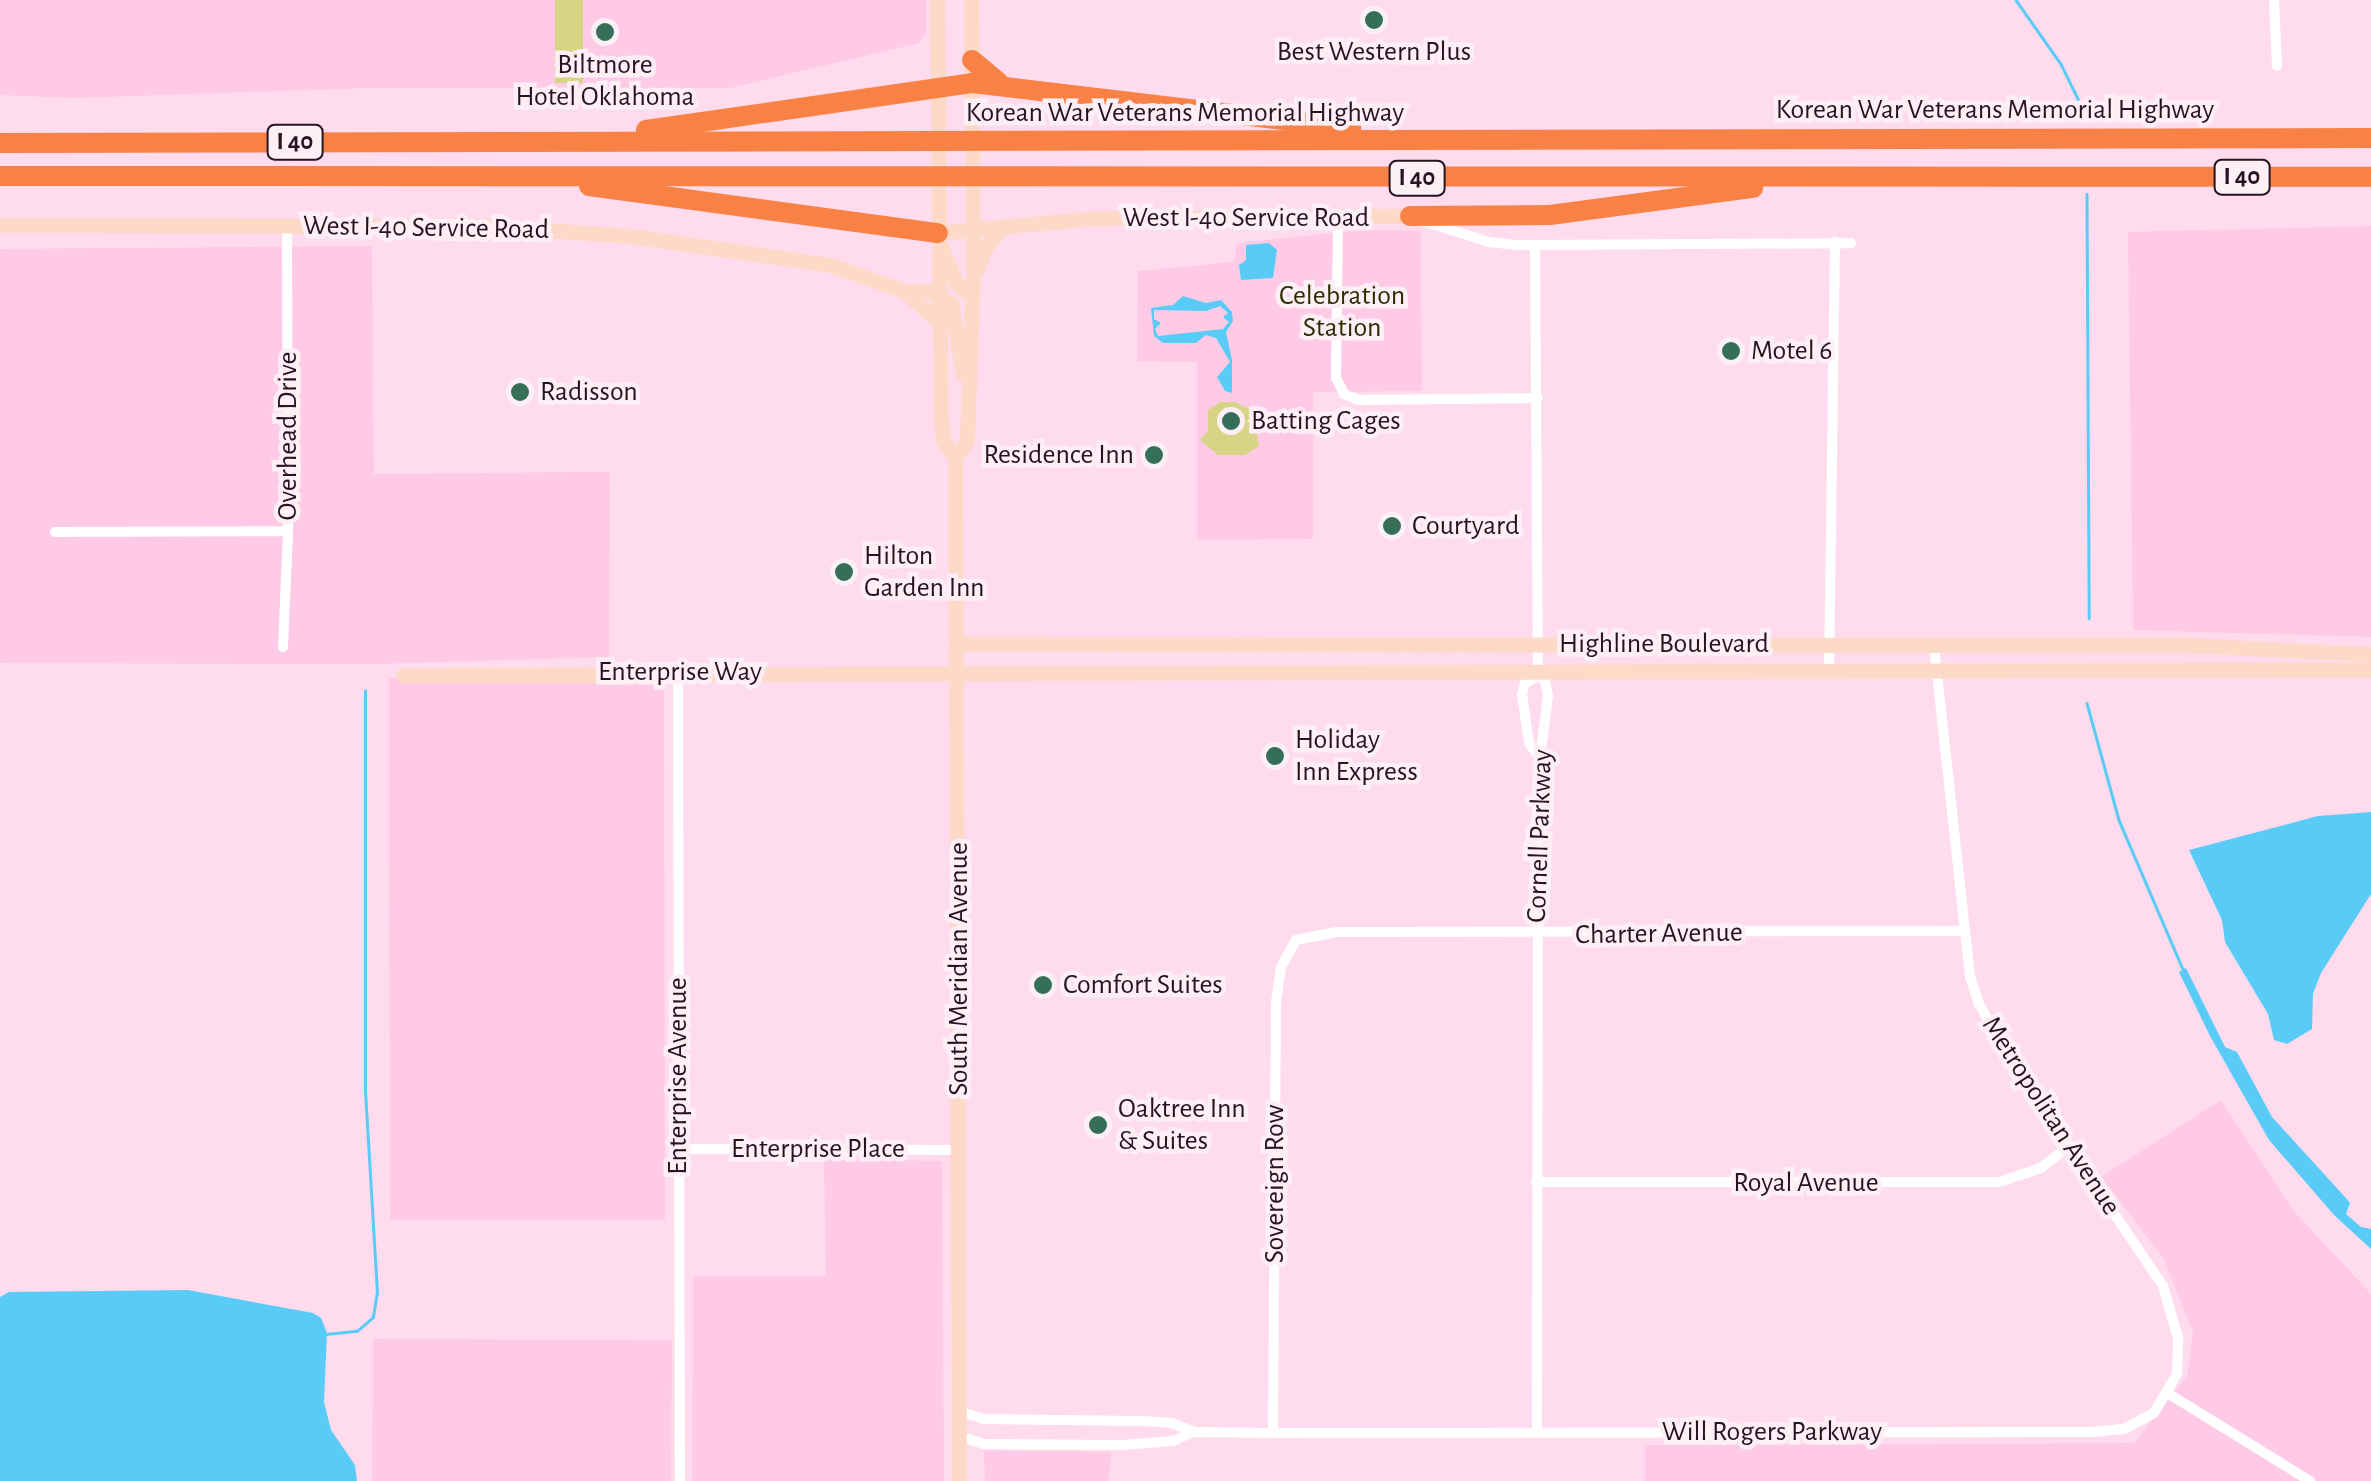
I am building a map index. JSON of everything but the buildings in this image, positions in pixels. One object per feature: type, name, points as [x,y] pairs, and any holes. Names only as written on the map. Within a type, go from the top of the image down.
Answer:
[{"type":"highway","points":[[972,60],[985,76],[1006,86]]},
{"type":"highway","points":[[541,141],[711,124],[972,83],[1442,138]]},
{"type":"highway","name":"Korean War Veterans Memorial Highway","points":[[0,143],[2371,138]]},
{"type":"highway","name":"I 40","points":[[0,176],[2371,178]]},
{"type":"highway","points":[[523,176],[938,237]]},
{"type":"highway","points":[[1410,216],[1550,215],[1834,178]]},
{"type":"street","name":"South Meridian Avenue","points":[[938,0],[938,294],[943,440],[955,458],[959,1481]]},
{"type":"street","name":"South Meridian Avenue","points":[[955,458],[967,440],[972,296],[971,0]]},
{"type":"street","points":[[2274,0],[2277,66]]},
{"type":"street","name":"West I-40 Service Road","points":[[938,237],[1095,218],[1410,216],[1489,242],[1535,246],[1851,243]]},
{"type":"street","points":[[1338,218],[1336,378],[1342,392],[1358,400],[1538,398]]},
{"type":"street","name":"West I-40 Service Road","points":[[0,225],[488,226],[631,236],[812,260],[904,290],[938,294]]},
{"type":"street","name":"Overhead Drive","points":[[283,647],[288,531],[287,225]]},
{"type":"street","points":[[972,277],[984,248],[1002,228]]},
{"type":"street","points":[[938,237],[958,284],[972,296]]},
{"type":"street","points":[[1829,672],[1835,242]]},
{"type":"street","name":"Cornell Parkway","points":[[1535,246],[1538,674],[1545,680],[1548,696],[1539,757],[1536,1432]]},
{"type":"street","name":"West I-40 Service Road","points":[[904,290],[939,322]]},
{"type":"street","points":[[938,294],[952,308],[968,388]]},
{"type":"street","points":[[55,532],[288,531]]},
{"type":"street","name":"Highline Boulevard","points":[[957,644],[2185,645],[2371,654]]},
{"type":"street","points":[[1033,644],[1033,672]]},
{"type":"street","name":"Metropolitan Avenue","points":[[1934,646],[1962,931],[1978,1004],[2067,1148],[2163,1286],[2178,1338],[2177,1374],[2169,1394]]},
{"type":"street","name":"Highline Boulevard","points":[[958,672],[1538,674],[2371,669]]},
{"type":"street","name":"Enterprise Avenue","points":[[678,672],[680,1481]]},
{"type":"street","name":"Enterprise Way","points":[[403,675],[958,672]]},
{"type":"street","points":[[1538,674],[1526,683],[1522,694],[1528,743],[1539,757]]},
{"type":"street","name":"Charter Avenue","points":[[1296,940],[1337,932],[1538,935],[1962,931]]},
{"type":"street","name":"Sovereign Row","points":[[1273,1433],[1276,1002],[1281,967],[1296,940]]},
{"type":"street","name":"Royal Avenue","points":[[1536,1182],[1999,1182],[2041,1168],[2067,1148]]},
{"type":"street","name":"Enterprise Place","points":[[677,1149],[959,1150]]},
{"type":"street","points":[[2169,1394],[2310,1481]]},
{"type":"street","name":"Will Rogers Parkway","points":[[959,1411],[983,1419],[1172,1423],[1194,1432],[2094,1432],[2124,1429],[2154,1413],[2169,1394]]},
{"type":"street","points":[[1067,1444],[1068,1420]]},
{"type":"street","points":[[1106,1420],[1106,1444]]},
{"type":"street","name":"Will Rogers Parkway","points":[[958,1436],[984,1444],[1106,1444],[1174,1441],[1194,1432]]},
{"type":"shaded area","points":[[0,0],[926,0],[926,33],[919,43],[730,88],[368,88],[75,98],[0,95]]},
{"type":"shaded area","points":[[555,0],[583,0],[583,83],[555,83]]},
{"type":"shaded area","points":[[2371,226],[2371,637],[2133,630],[2128,232]]},
{"type":"shaded area","name":"Celebration Station","points":[[1363,230],[1421,231],[1422,391],[1313,392],[1313,539],[1197,540],[1197,362],[1137,361],[1138,271],[1234,262],[1237,243]]},
{"type":"shaded area","points":[[372,246],[374,474],[610,472],[609,657],[374,664],[0,663],[0,249]]},
{"type":"shaded area","name":"Batting Cages","points":[[1220,402],[1235,402],[1253,411],[1259,446],[1245,455],[1218,455],[1200,440],[1208,431],[1208,410]]},
{"type":"shaded area","points":[[389,678],[664,678],[665,1220],[390,1220]]},
{"type":"shaded area","points":[[2221,1100],[2293,1210],[2371,1294],[2371,1481],[1645,1481],[1645,1445],[2134,1443],[2187,1376],[2193,1333],[2164,1259],[2101,1177]]},
{"type":"shaded area","points":[[824,1159],[942,1161],[944,1481],[692,1481],[693,1276],[826,1276]]},
{"type":"shaded area","points":[[373,1339],[672,1340],[671,1481],[372,1481]]},
{"type":"shaded area","points":[[984,1451],[1111,1452],[1108,1481],[985,1481]]},
{"type":"water","points":[[1269,243],[1277,250],[1273,278],[1241,280],[1239,265],[1246,260],[1246,245]]},
{"type":"water","points":[[1183,296],[1206,303],[1221,300],[1232,312],[1233,321],[1226,332],[1232,360],[1232,393],[1225,391],[1217,377],[1230,362],[1216,338],[1206,335],[1196,343],[1163,343],[1154,336],[1151,308],[1173,305]],"holes":[[[1220,306],[1228,313],[1223,317],[1229,322],[1223,329],[1158,336],[1155,329],[1161,323],[1154,319],[1154,310],[1206,311]]]},
{"type":"water","points":[[2371,812],[2371,894],[2321,973],[2313,994],[2312,1029],[2287,1044],[2274,1040],[2268,1014],[2225,942],[2222,920],[2189,850],[2318,816]]},
{"type":"water","points":[[2186,968],[2225,1047],[2237,1052],[2272,1117],[2350,1203],[2346,1214],[2361,1227],[2371,1229],[2371,1249],[2334,1215],[2269,1140],[2179,972]]},
{"type":"water","points":[[188,1290],[313,1313],[321,1318],[327,1333],[324,1402],[331,1430],[355,1465],[357,1481],[0,1481],[0,1297],[9,1292]]},
{"type":"waterway","points":[[2016,0],[2061,64],[2086,115]]},
{"type":"waterway","points":[[2087,194],[2089,618]]},
{"type":"waterway","points":[[326,1334],[357,1331],[373,1317],[377,1293],[365,1091],[365,691]]},
{"type":"waterway","points":[[2087,703],[2119,820],[2183,969]]},
{"type":"place","name":"Best Western Plus","points":[[1374,20]]},
{"type":"place","name":"Biltmore Hotel Oklahoma","points":[[605,32]]},
{"type":"place","name":"Motel 6","points":[[1731,351]]},
{"type":"place","name":"Radisson","points":[[520,392]]},
{"type":"place","name":"Batting Cages","points":[[1231,421]]},
{"type":"place","name":"Residence Inn","points":[[1154,455]]},
{"type":"place","name":"Courtyard","points":[[1392,526]]},
{"type":"place","name":"Hilton Garden Inn","points":[[844,572]]},
{"type":"place","name":"Holiday Inn Express","points":[[1275,756]]},
{"type":"place","name":"Comfort Suites","points":[[1043,985]]},
{"type":"place","name":"Oaktree Inn & Suites","points":[[1098,1125]]}]
